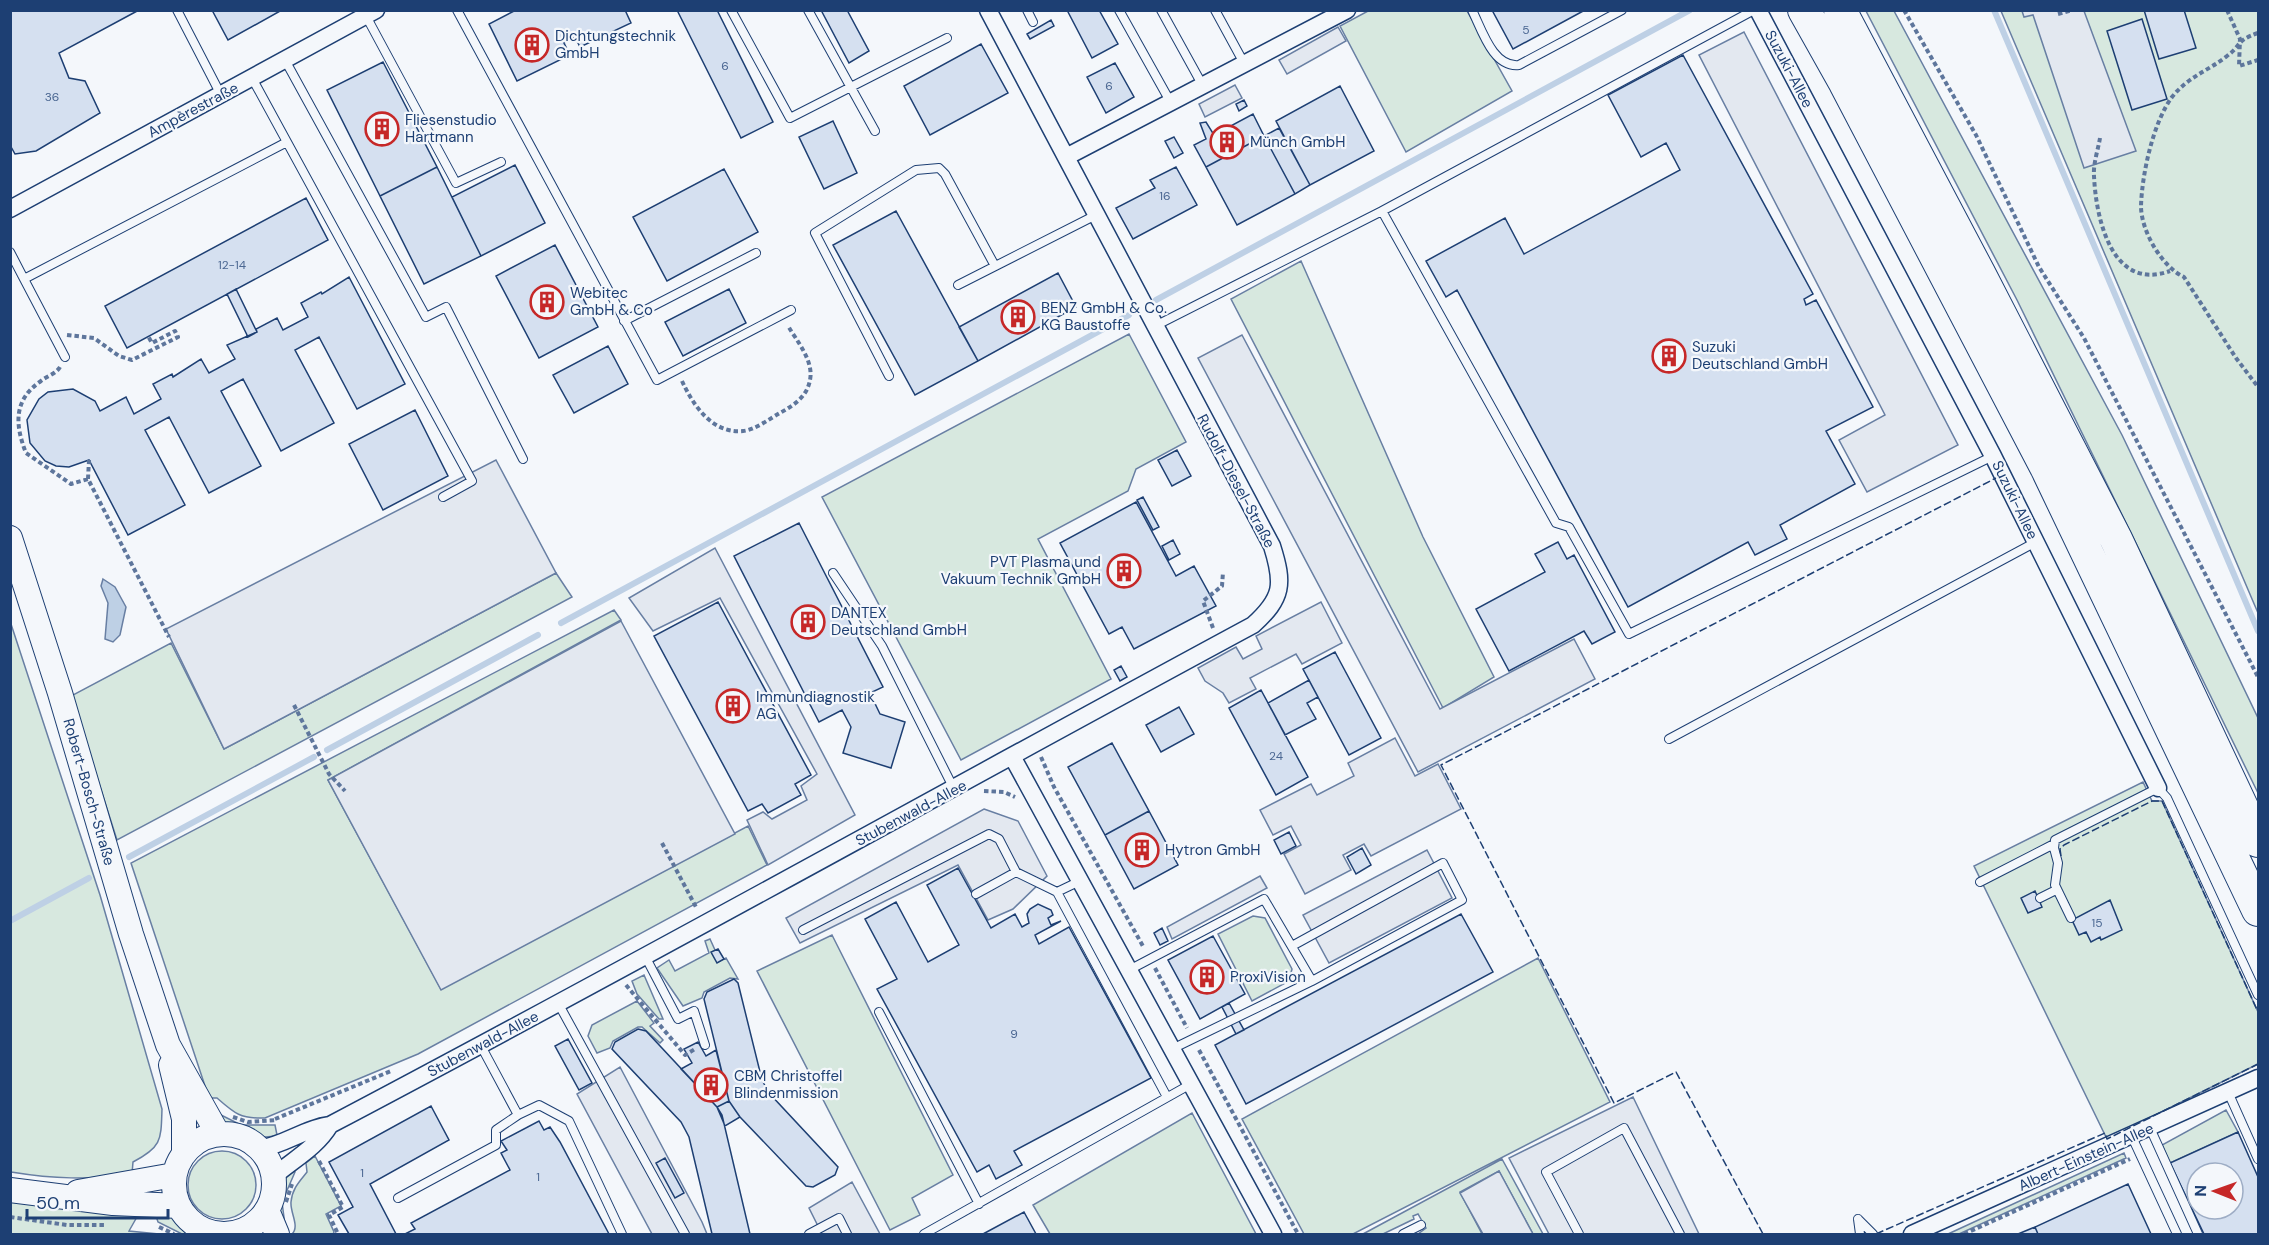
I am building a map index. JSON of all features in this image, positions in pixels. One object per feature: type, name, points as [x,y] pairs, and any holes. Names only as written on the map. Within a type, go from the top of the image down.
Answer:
[{"type":"highway","points":[[1804,10],[1845,82],[2046,466],[2259,910]]},
{"type":"highway","points":[[1840,10],[2116,539],[2259,841]]},
{"type":"street","name":"Rudolf-Diesel-Straße","points":[[988,10],[1272,546],[1280,570],[1280,591],[1271,609],[1253,625],[1013,758]]},
{"type":"street","points":[[1066,157],[1204,87],[1347,10]]},
{"type":"street","name":"Suzuki-Allee","points":[[1756,10],[1993,456],[2158,788]]},
{"type":"street","name":"Ampèrestraße","points":[[10,209],[371,13]]},
{"type":"street","name":"Robert-Bosch-Straße","points":[[10,538],[60,693],[131,934],[168,1045],[203,1111],[219,1134]]},
{"type":"street","points":[[1013,758],[1273,1234]]},
{"type":"street","name":"Stubenwald-Allee","points":[[260,1149],[288,1141],[317,1126],[330,1125],[558,1003],[648,962],[705,923],[1013,758]]},
{"type":"street","name":"Robert-Bosch-Straße","points":[[168,1045],[172,1081],[185,1126],[184,1152],[174,1175]]},
{"type":"street","name":"Albert-Einstein-Allee","points":[[1912,1234],[2259,1078]]},
{"type":"street","name":"Stubenwald-Allee","points":[[273,1177],[298,1161],[319,1143],[330,1125]]},
{"type":"street","points":[[184,1152],[194,1143],[219,1134],[234,1134],[260,1149],[269,1162],[273,1177],[277,1234]]},
{"type":"street","points":[[58,1196],[174,1175],[174,1190],[178,1206],[186,1217],[208,1232],[237,1234],[276,1207]]},
{"type":"street","points":[[10,1190],[113,1203],[178,1206]]},
{"type":"lane","points":[[177,10],[221,95]]},
{"type":"lane","points":[[457,10],[657,380],[791,310]]},
{"type":"lane","points":[[731,10],[790,118],[947,38]]},
{"type":"lane","points":[[808,10],[875,131]]},
{"type":"lane","points":[[1027,10],[1033,22]]},
{"type":"lane","points":[[1119,10],[1172,103]]},
{"type":"lane","points":[[1161,10],[1204,87]]},
{"type":"lane","points":[[1215,10],[1246,65]]},
{"type":"lane","points":[[1472,10],[1498,58],[1513,66],[1519,65],[1622,10]]},
{"type":"lane","points":[[1155,326],[1382,211],[1756,10]]},
{"type":"lane","points":[[371,13],[456,183],[501,162]]},
{"type":"lane","points":[[285,60],[426,317],[446,307],[523,459]]},
{"type":"lane","points":[[252,78],[472,481],[443,497]]},
{"type":"lane","points":[[24,279],[287,142]]},
{"type":"lane","points":[[889,376],[815,233],[916,170],[939,168],[945,174],[995,266]]},
{"type":"lane","points":[[1382,211],[1532,482],[1556,523],[1569,528],[1629,634],[1993,456]]},
{"type":"lane","points":[[958,285],[1096,215]]},
{"type":"lane","points":[[10,252],[66,357]]},
{"type":"lane","points":[[624,321],[756,253]]},
{"type":"lane","points":[[1669,739],[2036,542]]},
{"type":"lane","points":[[833,573],[882,646],[954,789]]},
{"type":"lane","points":[[1980,882],[2158,788]]},
{"type":"lane","name":"Suzuki-Allee","points":[[2158,788],[2167,798],[2259,995]]},
{"type":"lane","points":[[803,930],[989,834],[999,839],[1016,872],[1057,892],[1167,1097]]},
{"type":"lane","points":[[2054,844],[2058,863],[2056,890],[2070,918]]},
{"type":"lane","points":[[1172,1049],[1312,981],[1462,900],[1443,863],[1292,946]]},
{"type":"lane","points":[[976,894],[1016,872]]},
{"type":"lane","points":[[1057,892],[1080,881]]},
{"type":"lane","points":[[2040,898],[2056,890]]},
{"type":"lane","points":[[1129,970],[1264,899],[1312,981]]},
{"type":"lane","points":[[648,962],[678,1019],[694,1011],[705,1045]]},
{"type":"lane","points":[[558,1003],[685,1234]]},
{"type":"lane","points":[[879,1012],[979,1204]]},
{"type":"lane","points":[[481,1046],[518,1115]]},
{"type":"lane","points":[[924,1234],[1191,1084]]},
{"type":"lane","points":[[2228,1092],[2259,1159]]},
{"type":"lane","points":[[398,1198],[496,1146],[496,1130],[538,1105],[569,1121],[622,1234]]},
{"type":"lane","points":[[1579,1234],[1546,1172],[1624,1128],[1680,1234]]},
{"type":"lane","points":[[2150,1128],[2198,1234]]},
{"type":"lane","points":[[2132,1137],[2177,1234]]},
{"type":"lane","points":[[809,1234],[838,1218],[847,1234]]},
{"type":"lane","points":[[1860,1234],[1858,1219],[1873,1234]]},
{"type":"lane","points":[[1403,1234],[1421,1225]]},
{"type":"path","points":[[1904,10],[1976,135],[2039,267],[2084,338],[2259,677]]},
{"type":"path","points":[[2058,14],[2073,10]]},
{"type":"path","points":[[2227,10],[2240,39],[2239,66],[2259,60]]},
{"type":"path","points":[[2259,33],[2240,39],[2228,56],[2200,71],[2173,96],[2158,120],[2141,208],[2149,239],[2170,271],[2184,277],[2236,358],[2259,387]]},
{"type":"path","points":[[2100,138],[2094,173],[2098,208],[2106,237],[2120,264],[2141,275],[2157,276],[2170,271]]},
{"type":"path","points":[[677,369],[698,410],[711,422],[725,429],[743,431],[758,425],[794,406],[806,394],[811,379],[801,345],[781,315]]},
{"type":"path","points":[[53,334],[94,338],[119,356],[132,360],[178,337],[176,331],[152,343],[148,336]]},
{"type":"path","points":[[66,357],[59,370],[39,382],[21,400],[16,418],[19,436],[26,453],[71,484],[88,479]]},
{"type":"path","points":[[89,460],[88,479],[169,637]]},
{"type":"path","points":[[1220,643],[1203,601],[1222,586],[1223,572]]},
{"type":"path","points":[[294,705],[329,774],[345,791]]},
{"type":"path","points":[[1035,746],[1054,787],[1150,959],[1298,1234]]},
{"type":"path","points":[[976,793],[1004,792],[1021,800]]},
{"type":"path","points":[[662,843],[705,923]]},
{"type":"path","points":[[648,962],[623,982],[685,1055],[705,1045]]},
{"type":"path","points":[[203,1111],[219,1106],[236,1118],[248,1122],[275,1119],[288,1141]]},
{"type":"path","points":[[276,1207],[302,1170],[298,1161],[315,1153],[343,1207],[329,1215],[338,1234]]},
{"type":"path","points":[[150,1205],[153,1225],[174,1234]]},
{"type":"path","points":[[10,1217],[67,1225],[110,1225]]},
{"type":"shaded area","points":[[1368,11],[1467,11],[1512,91],[1406,152],[1340,26]]},
{"type":"shaded area","points":[[1866,11],[1894,11],[2122,435],[2258,718],[2258,793],[2017,300]]},
{"type":"shaded area","points":[[2001,11],[2258,11],[2258,613]]},
{"type":"shaded area","points":[[2022,11],[2084,11],[2136,151],[2084,168],[2033,15],[2024,17]]},
{"type":"shaded area","points":[[1338,27],[1346,41],[1287,74],[1279,60]]},
{"type":"shaded area","points":[[1744,32],[1958,445],[1867,492],[1839,440],[1885,415],[1699,55]]},
{"type":"shaded area","points":[[1235,85],[1242,98],[1205,117],[1199,104]]},
{"type":"shaded area","points":[[1301,261],[1423,537],[1494,677],[1443,708],[1231,299]]},
{"type":"shaded area","points":[[1129,334],[1186,442],[1136,469],[1128,491],[1038,539],[1111,679],[961,760],[822,497]]},
{"type":"shaded area","points":[[1242,335],[1440,709],[1574,639],[1595,679],[1418,772],[1198,358]]},
{"type":"shaded area","points":[[496,460],[556,573],[224,749],[166,629]]},
{"type":"shaded area","points":[[715,548],[855,815],[768,865],[747,820],[763,812],[772,819],[807,800],[801,786],[817,774],[720,598],[653,631],[629,598]]},
{"type":"shaded area","points":[[556,573],[572,597],[117,840],[71,696],[171,643],[224,749]]},
{"type":"shaded area","points":[[1321,602],[1342,643],[1302,664],[1296,654],[1250,678],[1256,689],[1229,703],[1223,693],[1205,681],[1198,668],[1236,647],[1243,659],[1262,649],[1256,636]]},
{"type":"shaded area","points":[[614,610],[621,620],[328,780],[441,989],[748,826],[767,865],[418,1054],[265,1118],[243,1116],[217,1098],[209,1098],[131,863]]},
{"type":"shaded area","points":[[10,621],[100,895],[162,1109],[158,1142],[150,1152],[133,1162],[132,1174],[71,1178],[11,1172]]},
{"type":"shaded area","points":[[621,621],[735,834],[441,990],[328,780]]},
{"type":"shaded area","points":[[1395,738],[1415,776],[1438,764],[1461,809],[1371,856],[1364,844],[1343,855],[1351,870],[1305,894],[1284,854],[1301,845],[1291,826],[1273,835],[1260,810],[1311,784],[1317,795],[1354,776],[1348,763]]},
{"type":"shaded area","points":[[2143,782],[2152,801],[2162,801],[2258,1012],[2258,1064],[2107,1139],[1974,866]]},
{"type":"shaded area","points":[[984,809],[1018,821],[1047,876],[1013,909],[988,920],[958,865],[800,943],[786,918]]},
{"type":"shaded area","points":[[1427,850],[1452,898],[1329,963],[1303,915]]},
{"type":"shaded area","points":[[1260,876],[1267,888],[1172,939],[1167,927]]},
{"type":"shaded area","points":[[1253,916],[1265,918],[1292,969],[1289,981],[1252,1001],[1218,934]]},
{"type":"shaded area","points":[[832,935],[953,1175],[912,1198],[920,1215],[890,1230],[757,971]]},
{"type":"shaded area","points":[[710,939],[715,950],[712,952],[718,962],[726,958],[738,979],[730,978],[704,992],[702,998],[683,1006],[657,968],[669,960],[675,971],[709,953],[705,941]]},
{"type":"shaded area","points":[[1538,958],[1610,1102],[1353,1234],[1304,1234],[1242,1119]]},
{"type":"shaded area","points":[[644,975],[663,1019],[659,1019],[637,994],[632,981]]},
{"type":"shaded area","points":[[637,1001],[654,1023],[650,1026],[663,1040],[660,1043],[642,1027],[638,1027],[613,1041],[610,1048],[597,1053],[588,1036],[592,1025]]},
{"type":"shaded area","points":[[620,1067],[707,1234],[652,1234],[577,1094]]},
{"type":"shaded area","points":[[1633,1097],[1699,1234],[1549,1234],[1509,1158]]},
{"type":"shaded area","points":[[2226,1110],[2238,1132],[2170,1163],[2162,1145]]},
{"type":"shaded area","points":[[1192,1113],[1256,1234],[1050,1234],[1033,1205]]},
{"type":"shaded area","points":[[221,1115],[241,1125],[275,1125],[277,1135],[264,1137],[244,1133],[225,1124]]},
{"type":"shaded area","points":[[215,1151],[229,1151],[241,1156],[251,1166],[256,1185],[251,1204],[241,1214],[229,1219],[215,1219],[203,1214],[193,1204],[188,1192],[188,1178],[193,1166],[203,1156]]},
{"type":"shaded area","points":[[2124,1153],[2126,1158],[1959,1234],[1948,1234]]},
{"type":"shaded area","points":[[315,1156],[341,1206],[326,1214],[334,1232],[333,1234],[292,1234],[295,1227],[291,1206],[293,1193],[307,1172],[306,1163]]},
{"type":"shaded area","points":[[1502,1159],[1543,1234],[1533,1234],[1499,1171],[1460,1192],[1482,1234],[1418,1234],[1426,1228],[1418,1214],[1413,1216],[1414,1219],[1383,1234],[1363,1234]]},
{"type":"shaded area","points":[[293,1167],[295,1172],[282,1202],[285,1225],[278,1210],[277,1195]]},
{"type":"shaded area","points":[[1499,1171],[1533,1234],[1483,1234],[1460,1193]]},
{"type":"shaded area","points":[[852,1182],[880,1234],[822,1234],[809,1208]]},
{"type":"shaded area","points":[[10,1201],[142,1208],[129,1231],[159,1234],[11,1234]]},
{"type":"shaded area","points":[[154,1210],[174,1218],[191,1234],[182,1234],[158,1222]]},
{"type":"water","points":[[103,579],[115,587],[126,607],[120,635],[113,642],[105,639],[108,603],[101,586]]},
{"type":"building","points":[[10,10],[139,10],[59,53],[69,78],[85,81],[100,113],[36,151],[15,154],[10,145]]},
{"type":"building","points":[[212,10],[282,10],[228,40]]},
{"type":"building","name":"Dichtungstechnik GmbH","points":[[516,10],[625,10],[631,23],[580,47],[575,37],[564,43],[570,55],[517,81],[489,24]]},
{"type":"building","points":[[677,10],[717,10],[773,122],[741,138]]},
{"type":"building","points":[[821,10],[847,10],[869,51],[849,63]]},
{"type":"building","points":[[1067,10],[1099,10],[1118,44],[1092,58]]},
{"type":"building","points":[[1492,10],[1585,10],[1513,49]]},
{"type":"building","points":[[2144,10],[2184,10],[2196,48],[2159,59]]},
{"type":"building","points":[[2142,19],[2167,99],[2132,110],[2107,31]]},
{"type":"building","points":[[1051,20],[1054,26],[1030,39],[1027,34]]},
{"type":"building","points":[[981,44],[1008,93],[930,135],[904,86]]},
{"type":"building","name":"Suzuki Deutschland GmbH","points":[[1683,55],[1813,294],[1804,299],[1806,305],[1816,300],[1873,407],[1826,431],[1855,484],[1780,525],[1787,539],[1755,555],[1748,542],[1628,607],[1457,290],[1446,297],[1426,261],[1505,218],[1524,254],[1680,170],[1666,143],[1641,157],[1608,95]]},
{"type":"building","name":"Fliesenstudio Hartmann","points":[[383,62],[437,167],[380,196],[327,90]]},
{"type":"building","points":[[1115,63],[1134,97],[1106,113],[1087,77]]},
{"type":"building","points":[[1340,86],[1374,151],[1310,185],[1276,121]]},
{"type":"building","points":[[1244,100],[1247,106],[1239,111],[1236,104]]},
{"type":"building","name":"Münch GmbH","points":[[1253,114],[1264,136],[1206,167],[1194,145],[1206,139],[1200,123],[1206,122],[1214,135]]},
{"type":"building","points":[[833,121],[857,173],[824,189],[799,137]]},
{"type":"building","points":[[1279,128],[1310,185],[1295,194],[1264,136]]},
{"type":"building","points":[[1264,136],[1295,194],[1237,225],[1206,167]]},
{"type":"building","points":[[1174,137],[1183,153],[1174,158],[1165,141]]},
{"type":"building","points":[[515,165],[545,223],[481,256],[452,197]]},
{"type":"building","points":[[437,167],[481,256],[424,284],[380,196]]},
{"type":"building","points":[[1176,167],[1197,205],[1133,239],[1116,208],[1155,188],[1150,180]]},
{"type":"building","points":[[724,169],[758,232],[667,281],[633,217]]},
{"type":"building","points":[[306,198],[328,240],[127,348],[105,306]]},
{"type":"building","points":[[896,211],[978,361],[915,395],[833,245]]},
{"type":"building","name":"Webitec GmbH & Co","points":[[555,245],[598,327],[539,358],[496,276]]},
{"type":"building","name":"BENZ GmbH & Co. KG Baustoffe","points":[[1058,273],[1076,307],[978,361],[959,327]]},
{"type":"building","points":[[349,277],[405,384],[357,409],[319,337],[295,350],[334,423],[281,451],[243,379],[221,391],[261,466],[209,493],[169,417],[145,430],[185,505],[128,535],[89,460],[69,467],[56,466],[45,461],[30,443],[27,420],[39,399],[48,392],[73,389],[95,401],[100,411],[126,397],[134,414],[161,399],[153,384],[172,374],[173,377],[201,359],[209,373],[235,359],[227,345],[257,332],[256,329],[277,318],[283,330],[308,317],[301,303],[321,292],[322,294]]},
{"type":"building","points":[[236,289],[257,332],[248,337],[227,294]]},
{"type":"building","points":[[729,289],[746,323],[683,356],[665,322]]},
{"type":"building","points":[[608,346],[628,384],[574,413],[553,375]]},
{"type":"building","points":[[415,410],[448,476],[383,510],[349,444]]},
{"type":"building","points":[[1177,450],[1191,476],[1172,486],[1158,460]]},
{"type":"building","points":[[1143,497],[1159,527],[1153,530],[1137,500]]},
{"type":"building","name":"PVT Plasma und Vakuum Technik GmbH","points":[[1136,502],[1176,576],[1194,566],[1216,606],[1134,649],[1122,627],[1109,634],[1060,543]]},
{"type":"building","name":"DANTEX Deutschland GmbH","points":[[799,523],[883,687],[870,693],[880,714],[905,722],[891,768],[843,753],[851,727],[842,710],[819,722],[734,556]]},
{"type":"building","points":[[1173,540],[1180,554],[1169,560],[1162,546]]},
{"type":"building","points":[[1558,542],[1567,559],[1574,555],[1615,632],[1592,644],[1584,631],[1509,671],[1476,609],[1545,572],[1535,554]]},
{"type":"building","name":"Immundiagnostik AG","points":[[718,602],[811,775],[795,784],[801,795],[768,813],[762,804],[748,811],[654,636]]},
{"type":"building","points":[[1335,652],[1381,738],[1349,755],[1303,669]]},
{"type":"building","points":[[1121,666],[1127,677],[1120,681],[1114,670]]},
{"type":"building","points":[[1309,680],[1318,697],[1307,703],[1316,719],[1285,735],[1268,703]]},
{"type":"building","points":[[1261,690],[1308,777],[1276,795],[1229,708]]},
{"type":"building","points":[[1179,707],[1194,734],[1161,752],[1146,725]]},
{"type":"building","points":[[1112,743],[1149,811],[1105,835],[1068,767]]},
{"type":"building","name":"Hytron GmbH","points":[[1149,811],[1178,865],[1134,889],[1105,835]]},
{"type":"building","points":[[1289,832],[1296,846],[1281,854],[1274,840]]},
{"type":"building","points":[[1362,848],[1371,865],[1356,874],[1347,857]]},
{"type":"building","points":[[958,868],[991,928],[1015,914],[1022,927],[1029,923],[1027,914],[1030,909],[1038,904],[1051,910],[1053,915],[1048,918],[1051,925],[1061,921],[1035,935],[1039,944],[1069,927],[1151,1078],[1014,1151],[1022,1165],[996,1179],[989,1165],[977,1172],[877,989],[897,979],[865,919],[896,902],[928,962],[959,945],[927,885]]},
{"type":"building","points":[[2035,891],[2042,907],[2028,913],[2021,898]]},
{"type":"building","points":[[2110,900],[2122,930],[2091,942],[2086,932],[2079,935],[2072,920]]},
{"type":"building","points":[[1461,914],[1493,972],[1246,1104],[1215,1045]]},
{"type":"building","points":[[1162,928],[1168,941],[1160,945],[1154,933]]},
{"type":"building","name":"ProxiVision","points":[[1213,936],[1245,994],[1200,1019],[1168,960]]},
{"type":"building","points":[[718,949],[724,959],[717,963],[711,952]]},
{"type":"building","points":[[734,979],[738,983],[762,1080],[769,1093],[838,1167],[835,1175],[813,1187],[806,1186],[740,1117],[729,1101],[704,999],[707,992]]},
{"type":"building","points":[[1229,1003],[1244,1030],[1236,1034],[1222,1007]]},
{"type":"building","points":[[638,1029],[646,1031],[722,1115],[750,1234],[712,1234],[689,1137],[681,1122],[612,1049],[615,1042]]},
{"type":"building","points":[[568,1039],[592,1083],[579,1090],[555,1046]]},
{"type":"building","name":"CBM Christoffel Blindenmission","points":[[698,1042],[706,1056],[716,1050],[729,1101],[717,1107],[681,1069],[692,1063],[684,1049]]},
{"type":"building","points":[[729,1101],[740,1117],[725,1126],[717,1107]]},
{"type":"building","points":[[431,1106],[449,1140],[370,1184],[396,1234],[349,1234],[338,1215],[353,1207],[329,1162]]},
{"type":"building","points":[[539,1121],[544,1130],[550,1127],[560,1142],[609,1234],[405,1234],[415,1229],[411,1223],[510,1170],[501,1153],[507,1150],[501,1141]]},
{"type":"building","points":[[2238,1132],[2258,1177],[2258,1234],[2204,1234],[2198,1221],[2245,1221],[2245,1161],[2185,1161],[2185,1194],[2170,1163]]},
{"type":"building","points":[[665,1158],[684,1193],[675,1198],[656,1163]]},
{"type":"building","points":[[2128,1184],[2151,1234],[2038,1234],[2035,1227]]},
{"type":"building","points":[[1024,1212],[1036,1234],[983,1234]]},
{"type":"building","points":[[2035,1227],[2038,1234],[2018,1234]]},
{"type":"waterway","points":[[1156,300],[1690,10]]},
{"type":"waterway","points":[[1994,10],[2258,631]]},
{"type":"waterway","points":[[561,623],[1129,315]]},
{"type":"waterway","points":[[327,750],[538,635]]},
{"type":"waterway","points":[[129,857],[314,757]]},
{"type":"waterway","points":[[10,921],[89,878]]},
{"type":"fence","points":[[1763,1234],[1676,1072],[1614,1103],[1441,765],[1996,478]]},
{"type":"fence","points":[[2061,856],[2060,849],[2064,845],[2152,801],[2162,801],[2258,1012]]},
{"type":"fence","points":[[1876,1234],[2105,1133],[2107,1139],[2258,1064]]},
{"type":"place","name":"Dichtungstechnik GmbH","points":[[532,45]]},
{"type":"place","name":"Fliesenstudio Hartmann","points":[[382,129]]},
{"type":"place","name":"Münch GmbH","points":[[1227,142]]},
{"type":"place","name":"Webitec GmbH & Co","points":[[547,302]]},
{"type":"place","name":"BENZ GmbH & Co. KG Baustoffe","points":[[1018,317]]},
{"type":"place","name":"Suzuki Deutschland GmbH","points":[[1669,356]]},
{"type":"place","name":"PVT Plasma und Vakuum Technik GmbH","points":[[1124,571]]},
{"type":"place","name":"DANTEX Deutschland GmbH","points":[[808,622]]},
{"type":"place","name":"Immundiagnostik AG","points":[[733,706]]},
{"type":"place","name":"Hytron GmbH","points":[[1142,850]]},
{"type":"place","name":"ProxiVision","points":[[1207,977]]},
{"type":"place","name":"CBM Christoffel Blindenmission","points":[[711,1085]]}]
